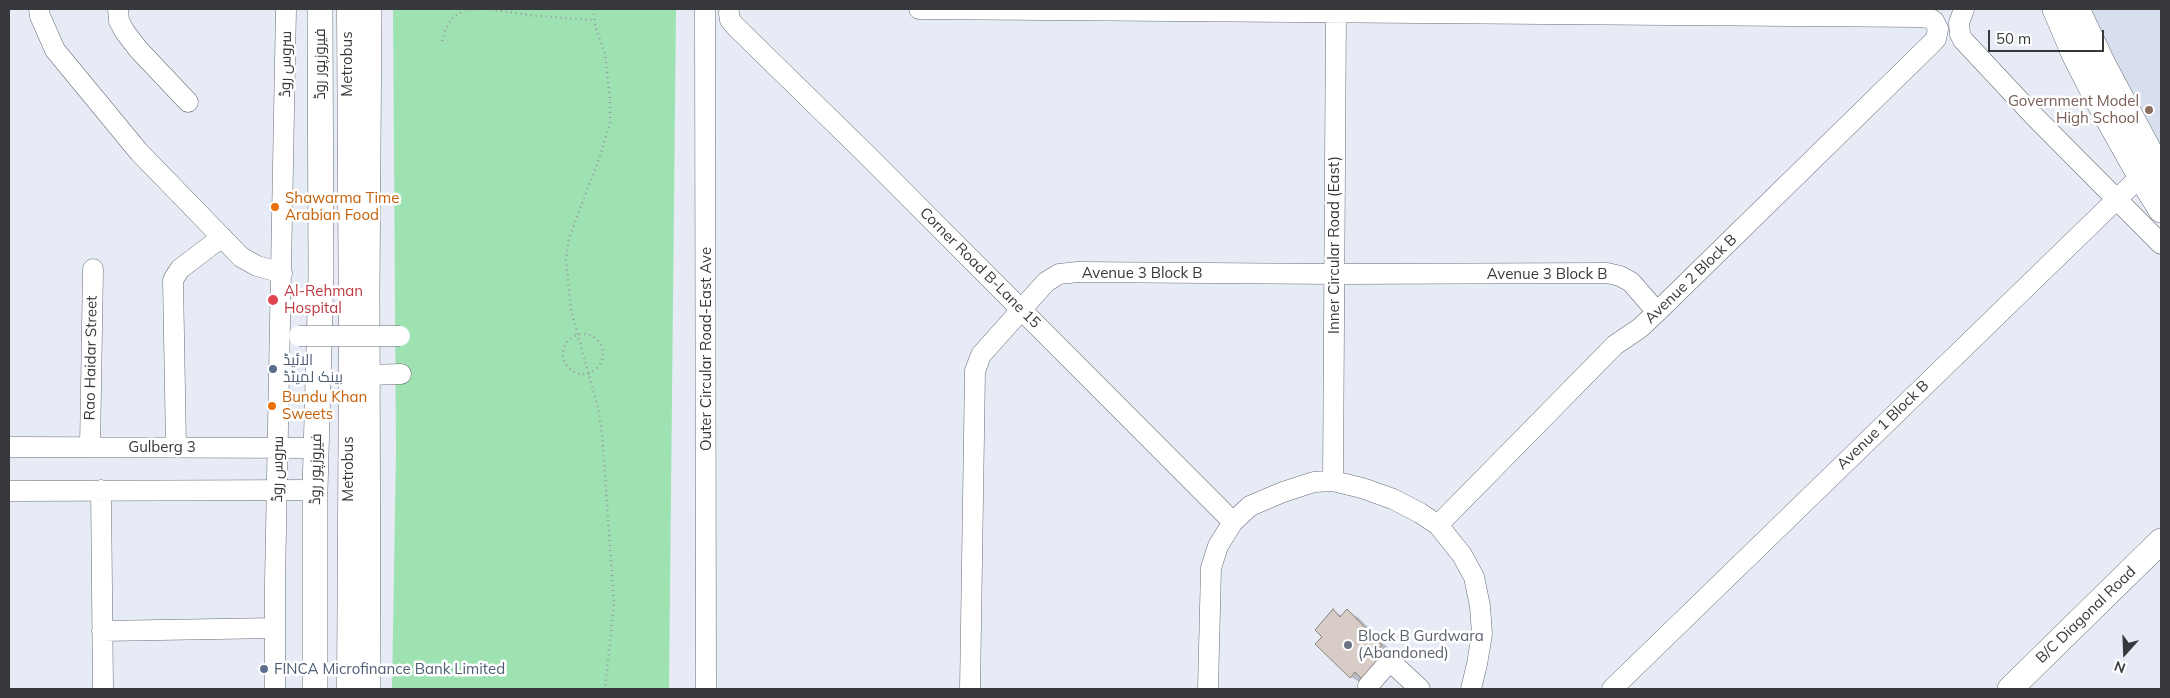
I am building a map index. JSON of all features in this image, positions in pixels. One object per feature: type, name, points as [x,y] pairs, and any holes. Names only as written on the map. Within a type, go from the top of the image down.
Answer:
[{"type":"main road","name":"فیروزپور روڈ","points":[[315,689],[316,448],[310,303],[320,9]]},
{"type":"main road","points":[[368,689],[367,375],[370,9]]},
{"type":"main road","points":[[2055,9],[2075,56],[2152,170]]},
{"type":"main road","points":[[2077,9],[2152,170],[2161,210]]},
{"type":"main road","name":"B/C Diagonal Road","points":[[2010,689],[2161,541]]},
{"type":"main road","name":"B/C Diagonal Road","points":[[2034,689],[2161,565]]},
{"type":"street","points":[[39,9],[40,16],[55,50],[139,152],[242,257],[257,266],[282,273]]},
{"type":"street","points":[[118,9],[119,21],[125,32],[138,49],[188,102]]},
{"type":"street","name":"سروس روڈ","points":[[275,689],[286,9]]},
{"type":"street","name":"Metrobus","points":[[347,9],[349,352],[347,689]]},
{"type":"street","points":[[919,9],[1919,17],[1929,18],[1934,21],[1938,29],[1961,18],[1963,40],[2034,116],[2117,197],[2161,244]]},
{"type":"street","points":[[705,10],[731,11]]},
{"type":"street","name":"Outer Circular Road-East Ave","points":[[705,10],[706,689]]},
{"type":"street","name":"Corner Road B-Lane 15","points":[[731,11],[730,20],[736,27],[1233,522]]},
{"type":"street","name":"Inner Circular Road (East)","points":[[1333,481],[1336,11]]},
{"type":"street","name":"Avenue 2 Block B","points":[[1438,525],[1615,345],[1640,328],[1657,312],[1936,39],[1938,29]]},
{"type":"street","name":"Avenue 1 Block B","points":[[1612,689],[2117,197],[2152,170]]},
{"type":"street","points":[[176,447],[173,280],[180,269],[222,237]]},
{"type":"street","name":"Rao Haidar Street","points":[[90,447],[93,269]]},
{"type":"street","name":"Avenue 3 Block B","points":[[970,689],[975,372],[981,356],[1021,309],[1059,274],[1078,272],[1334,274],[1607,273],[1620,276],[1631,282],[1657,312]]},
{"type":"street","points":[[299,336],[400,336]]},
{"type":"street","points":[[367,375],[401,374]]},
{"type":"street","name":"Gulberg 3","points":[[9,447],[316,448]]},
{"type":"street","points":[[1208,689],[1211,568],[1218,546],[1233,522],[1250,506],[1282,492],[1314,482],[1333,481],[1362,488],[1393,500],[1438,525],[1462,555],[1474,578],[1480,606],[1482,634],[1478,664],[1471,689]]},
{"type":"street","points":[[101,490],[103,689]]},
{"type":"street","points":[[9,492],[315,490]]},
{"type":"street","points":[[102,631],[275,628]]},
{"type":"street","points":[[1368,686],[1390,661],[1420,689]]},
{"type":"path","points":[[442,42],[445,30],[453,17],[465,10],[477,9]]},
{"type":"path","points":[[486,9],[538,16],[593,20]]},
{"type":"path","points":[[593,9],[593,20],[605,54],[610,99],[610,123],[604,146],[568,238],[566,250],[571,310],[598,408],[602,433],[614,603],[605,689]]},
{"type":"path","points":[[577,335],[591,336],[596,340],[602,352],[599,365],[588,373],[581,374],[569,368],[563,356],[566,343],[577,335]]},
{"type":"shaded area","name":"Government Model High School","points":[[2088,9],[2161,9],[2161,156]]},
{"type":"green space","points":[[393,9],[676,9],[669,689],[392,689],[396,451]]},
{"type":"building","name":"Block B Gurdwara (Abandoned)","points":[[1333,609],[1340,617],[1347,609],[1382,645],[1376,651],[1384,658],[1363,680],[1355,672],[1350,678],[1315,644],[1322,637],[1315,630]]},
{"type":"place","name":"Government Model High School","points":[[2149,110]]},
{"type":"place","name":"Shawarma Time Arabian Food","points":[[275,207]]},
{"type":"place","name":"Al-Rehman Hospital","points":[[273,300]]},
{"type":"place","name":"الائیڈ بینک لمیٹڈ","points":[[273,369]]},
{"type":"place","name":"Bundu Khan Sweets","points":[[272,406]]},
{"type":"place","name":"Block B Gurdwara (Abandoned)","points":[[1348,645]]},
{"type":"place","name":"FINCA Microfinance Bank Limited","points":[[264,669]]}]
